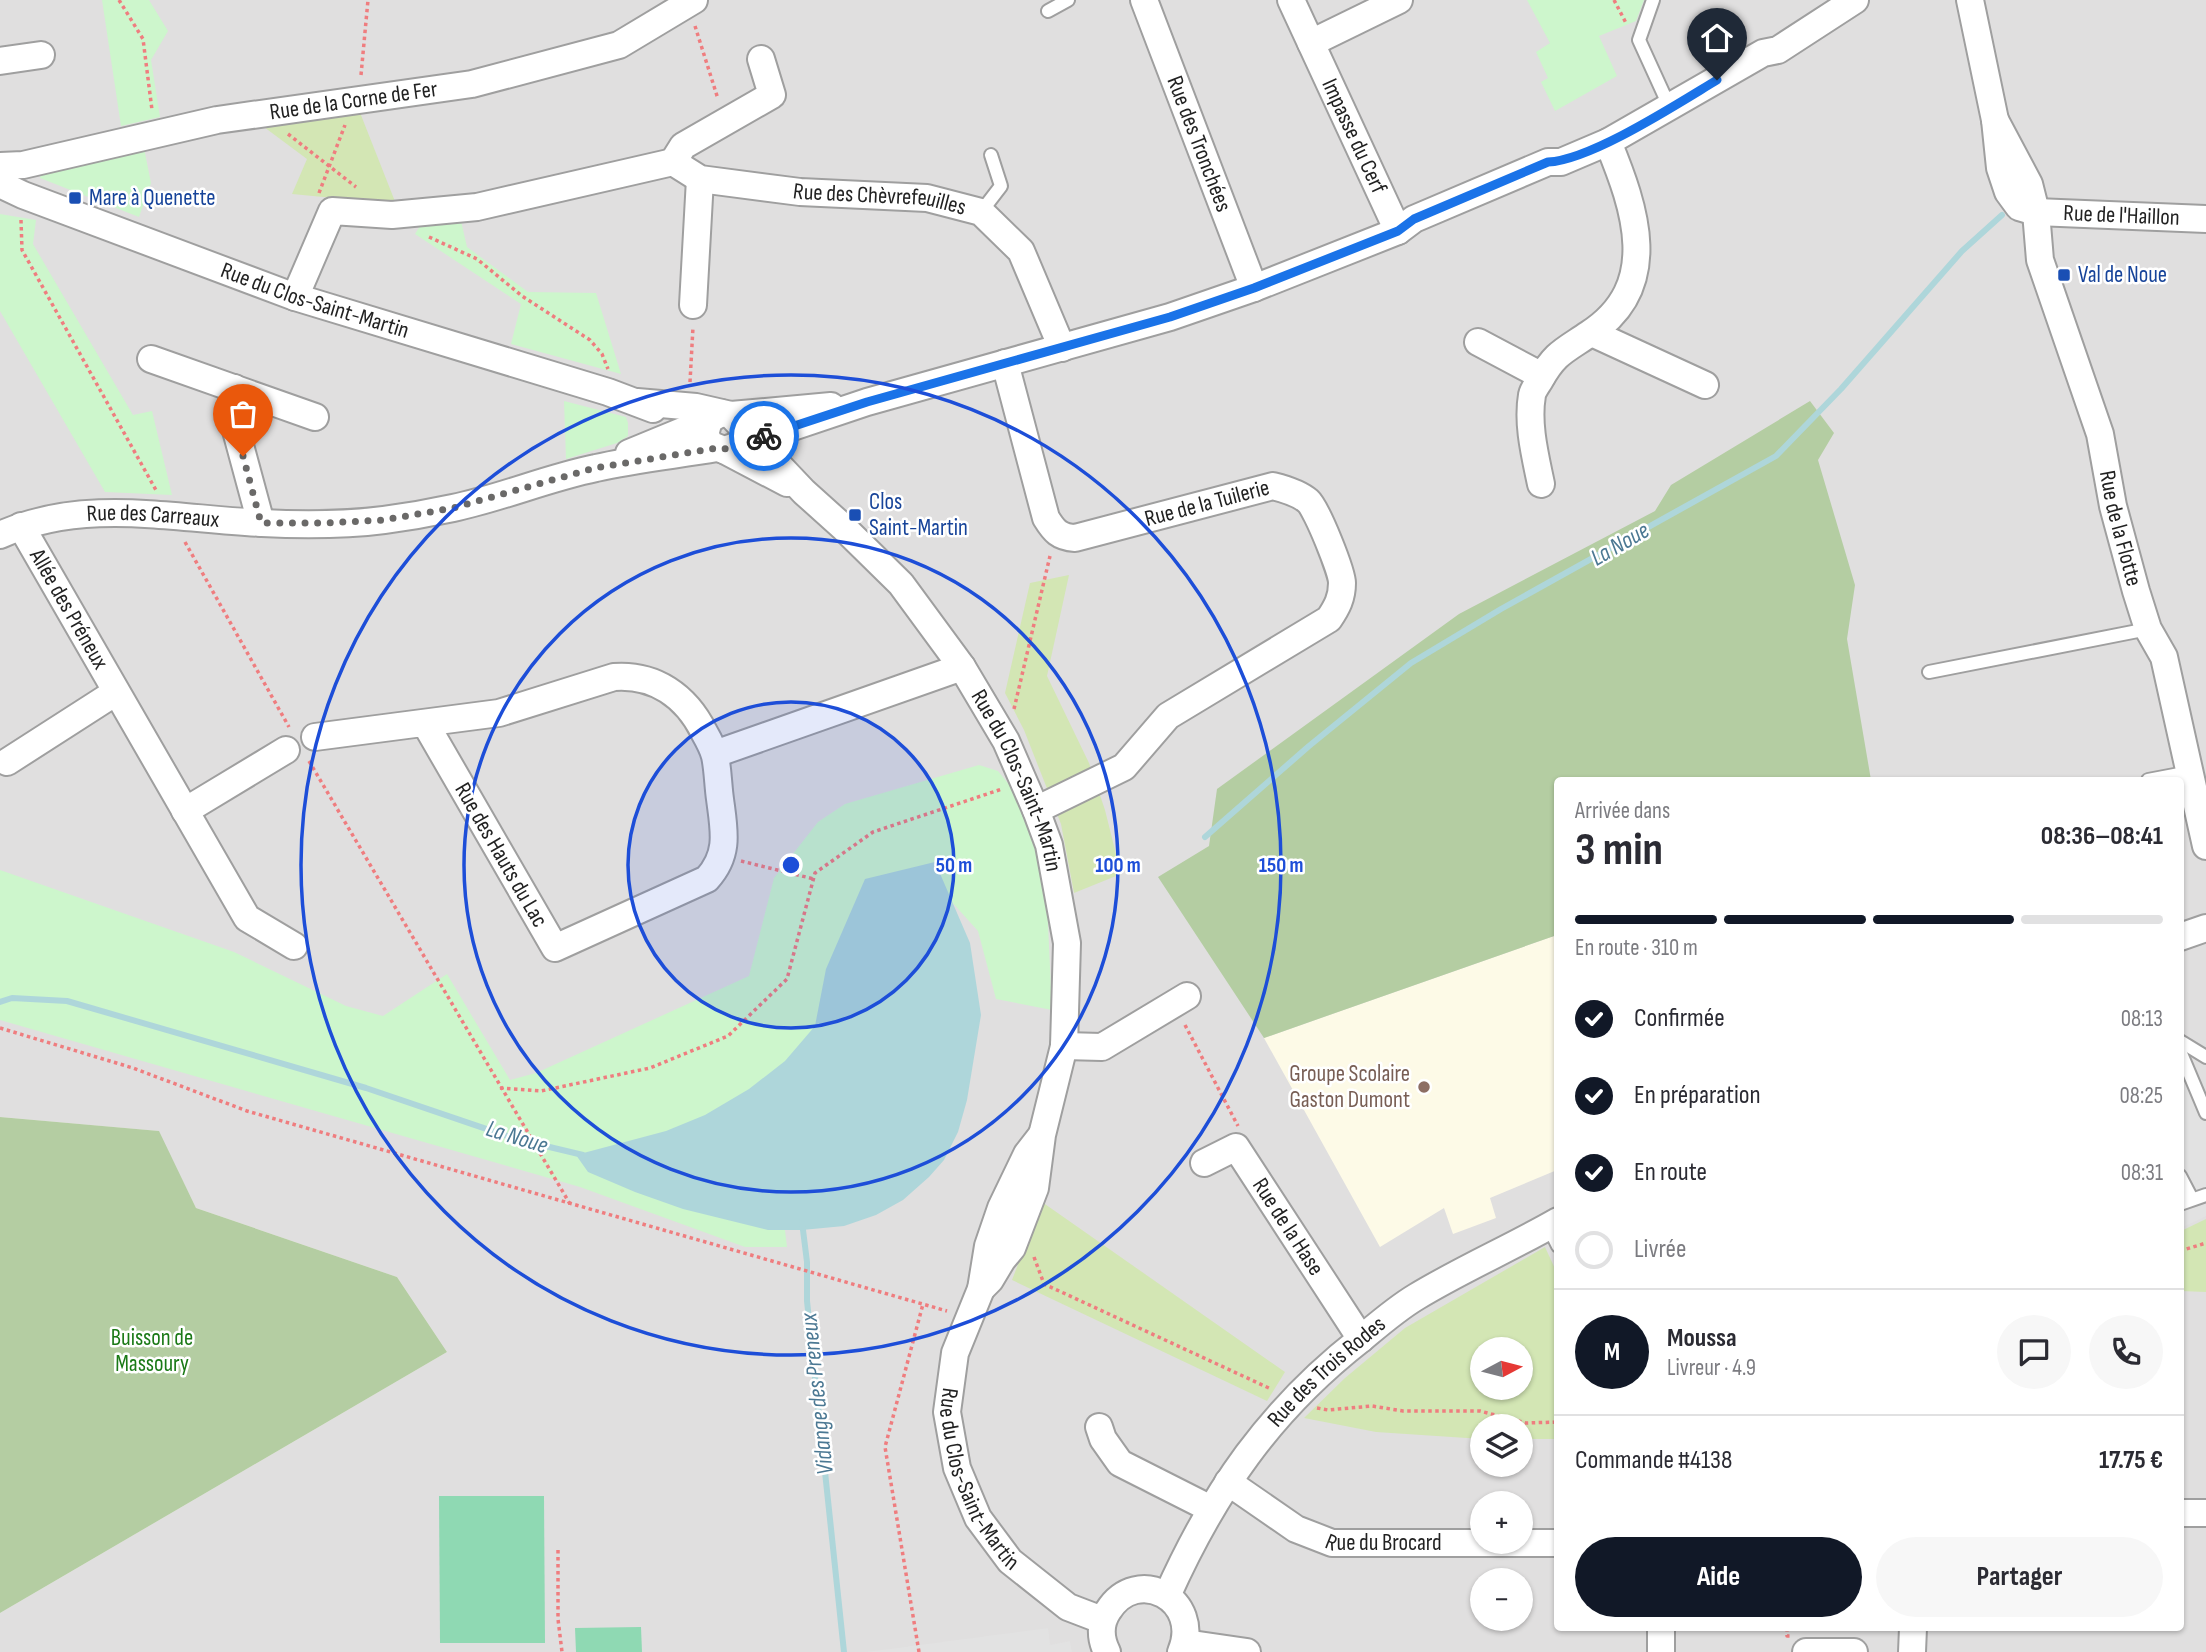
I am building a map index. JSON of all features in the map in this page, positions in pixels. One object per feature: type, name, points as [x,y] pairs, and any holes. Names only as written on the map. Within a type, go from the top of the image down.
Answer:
[{"type":"street","name":"Rue des Tronchées","points":[[1144,0],[1254,288]]},
{"type":"street","name":"Impasse du Cerf","points":[[1291,0],[1398,231]]},
{"type":"street","points":[[1311,43],[1399,0]]},
{"type":"street","name":"Rue des Carreaux","points":[[10,530],[61,516],[96,513],[170,515],[261,523],[383,520],[453,508],[723,431],[788,430],[867,402],[1170,317],[1254,288],[1398,231],[1414,219],[1548,162],[1561,162],[1608,142],[1763,52],[1778,50],[1855,0]]},
{"type":"street","name":"Rue de la Flotte","points":[[1970,0],[1995,120],[2029,184],[2036,212],[2040,260],[2100,434],[2113,506],[2148,629],[2164,657],[2206,846]]},
{"type":"street","name":"Rue de la Corne de Fer","points":[[0,166],[23,165],[155,133],[260,113],[472,84],[619,45],[691,2]]},
{"type":"street","points":[[0,61],[41,55]]},
{"type":"street","points":[[295,297],[332,211],[392,215],[477,207],[673,162],[683,146],[772,95],[761,59]]},
{"type":"street","points":[[1541,484],[1531,435],[1532,393],[1559,353],[1606,321],[1624,297],[1635,273],[1637,258],[1630,201],[1608,142]]},
{"type":"street","name":"Rue des Chèvrefeuilles","points":[[673,162],[700,179],[800,192],[927,198],[981,212],[1021,251],[1062,348]]},
{"type":"street","points":[[694,305],[700,179]]},
{"type":"street","name":"Rue du Clos-Saint-Martin","points":[[0,184],[295,297],[608,392],[723,431],[804,492],[901,584],[962,667],[1006,741],[1049,845],[1067,943],[1064,1046],[1042,1135],[1035,1188],[1012,1248],[981,1289],[955,1353],[947,1412],[957,1468],[978,1518],[1010,1561],[1068,1608],[1102,1620]]},
{"type":"street","name":"Rue de l'Haillon","points":[[2036,212],[2206,219]]},
{"type":"street","points":[[1592,333],[1705,385]]},
{"type":"street","points":[[1478,342],[1542,376]]},
{"type":"street","points":[[150,359],[315,417]]},
{"type":"street","points":[[1004,363],[1046,518],[1055,532]]},
{"type":"street","points":[[234,388],[231,412],[261,523]]},
{"type":"street","points":[[637,402],[644,415],[646,427],[640,448]]},
{"type":"street","name":"Rue du Clos-Saint-Martin","points":[[637,402],[678,404],[782,467],[804,492]]},
{"type":"street","name":"Rue des Carreaux","points":[[595,468],[640,448],[867,402]]},
{"type":"street","points":[[782,467],[779,451],[788,430]]},
{"type":"street","name":"Rue de la Tuilerie","points":[[1036,810],[1124,767],[1168,716],[1329,619],[1339,604],[1342,580],[1320,520],[1309,502],[1287,489],[1273,486],[1075,538],[1065,538],[1055,532]]},
{"type":"street","name":"Allée des Préneux","points":[[10,530],[116,692],[247,918],[294,946]]},
{"type":"street","points":[[715,754],[962,667]]},
{"type":"street","points":[[185,811],[299,743],[499,713],[587,684],[626,676],[652,681],[691,708],[715,754],[724,832],[722,856]]},
{"type":"street","name":"Allée des Préneux","points":[[7,762],[116,692]]},
{"type":"street","name":"Rue des Hauts du Lac","points":[[425,723],[555,948],[706,879],[715,870],[722,856]]},
{"type":"street","points":[[2184,936],[2206,928]]},
{"type":"street","points":[[1064,1046],[1102,1048],[1181,1000]]},
{"type":"street","points":[[1204,1163],[1236,1147]]},
{"type":"street","name":"Rue de la Hase","points":[[1236,1147],[1360,1339]]},
{"type":"street","name":"Rue des Trois Rodes","points":[[1167,1596],[1182,1563],[1228,1482],[1265,1430],[1293,1398],[1332,1361],[1416,1297],[1554,1231]]},
{"type":"street","points":[[1099,1427],[1103,1439],[1120,1463],[1212,1509]]},
{"type":"street","name":"Rue du Brocard","points":[[1228,1482],[1296,1529],[1332,1542],[1554,1543]]},
{"type":"street","points":[[2184,1513],[2206,1513]]},
{"type":"street","points":[[1107,1652],[1102,1637],[1102,1620],[1113,1602],[1125,1593],[1139,1589],[1154,1590],[1177,1605],[1184,1616],[1187,1629],[1183,1647],[1247,1652]]},
{"type":"street","points":[[1661,1631],[1661,1652]]},
{"type":"street","points":[[1912,1652],[1913,1631]]},
{"type":"street","points":[[1799,1644],[1854,1652]]},
{"type":"lane","points":[[1048,11],[1069,0]]},
{"type":"lane","points":[[1653,0],[1639,40],[1670,108]]},
{"type":"lane","points":[[981,212],[1001,186],[991,155]]},
{"type":"lane","points":[[1928,672],[2148,629]]},
{"type":"lane","points":[[2164,777],[2190,772]]},
{"type":"lane","points":[[2184,1043],[2206,1056]]},
{"type":"lane","points":[[2184,1061],[2206,1113]]},
{"type":"lane","points":[[2186,1202],[2206,1195]]},
{"type":"path","points":[[119,0],[143,39],[155,133]]},
{"type":"path","points":[[1614,0],[1639,40]]},
{"type":"path","points":[[691,2],[726,122]]},
{"type":"path","points":[[260,113],[360,190]]},
{"type":"path","points":[[21,211],[22,250],[299,743],[570,1204]]},
{"type":"path","points":[[392,215],[433,239],[477,259],[522,296],[590,340],[602,354],[608,368],[608,392]]},
{"type":"path","points":[[678,404],[690,390],[694,305]]},
{"type":"path","points":[[1006,741],[1055,532]]},
{"type":"path","points":[[500,1088],[541,1091],[650,1068],[728,1036],[787,979],[815,873],[873,832],[1024,782]]},
{"type":"path","points":[[722,856],[814,879]]},
{"type":"path","points":[[1181,1000],[1239,1124],[1236,1147]]},
{"type":"path","points":[[0,1028],[133,1068],[247,1111],[968,1317]]},
{"type":"path","points":[[2184,1250],[2206,1243]]},
{"type":"path","points":[[1032,1251],[1044,1284],[1278,1392]]},
{"type":"path","points":[[919,1652],[885,1447],[923,1304]]},
{"type":"path","points":[[1311,1406],[1328,1410],[1372,1406],[1403,1411],[1480,1411],[1526,1423],[1554,1422]]},
{"type":"path","points":[[558,1550],[558,1619],[562,1652]]},
{"type":"path","points":[[1787,1631],[1787,1636],[1799,1644]]},
{"type":"shaded area","points":[[0,0],[2206,0],[2206,1652],[0,1652],[0,1613],[447,1352],[397,1277],[196,1208],[158,1131],[0,1117]]},
{"type":"shaded area","name":"Groupe Scolaire Gaston Dumont","points":[[1554,936],[1554,1171],[1490,1198],[1496,1218],[1453,1234],[1444,1208],[1380,1247],[1264,1038]]},
{"type":"shaded area","points":[[2184,1070],[2206,1117],[2206,1216],[2184,1227]]},
{"type":"shaded area","points":[[1048,1628],[1050,1645],[1070,1641],[1072,1652],[867,1652]]},
{"type":"green space","points":[[102,0],[149,0],[168,31],[151,60],[160,117],[121,126]]},
{"type":"green space","points":[[1527,0],[1644,0],[1636,21],[1599,36],[1617,76],[1555,111],[1541,82],[1548,78],[1536,52],[1550,43]]},
{"type":"green space","points":[[359,110],[396,204],[292,194],[307,159],[264,127]]},
{"type":"green space","points":[[144,148],[151,183],[139,217],[40,178],[41,172]]},
{"type":"green space","points":[[0,214],[36,220],[33,244],[133,415],[152,411],[172,495],[105,492],[0,311]]},
{"type":"green space","points":[[461,221],[467,247],[528,292],[596,293],[621,374],[511,344],[521,304],[415,234],[420,226]]},
{"type":"green space","points":[[564,401],[626,417],[628,436],[617,443],[566,459]]},
{"type":"green space","points":[[1810,401],[1834,433],[1818,460],[1855,585],[1847,639],[1870,777],[1554,777],[1554,936],[1264,1038],[1158,877],[1209,846],[1217,789],[1459,614],[1655,511],[1671,485]]},
{"type":"green space","points":[[1069,575],[1047,676],[1089,763],[1105,810],[1121,874],[1074,893],[1061,824],[1024,730],[1005,693],[1030,583]]},
{"type":"green space","points":[[979,765],[998,771],[1025,804],[1046,881],[1052,1010],[996,999],[978,931],[932,880],[782,1205],[787,1247],[745,1247],[580,1187],[0,1020],[0,870],[234,952],[346,1006],[383,1016],[447,974],[510,1080],[536,1073],[749,976],[774,878],[818,822],[845,804]]},
{"type":"green space","name":"Buisson de Massoury","points":[[0,1117],[159,1131],[196,1208],[397,1277],[447,1352],[0,1613]]},
{"type":"green space","points":[[1042,1202],[1285,1372],[1267,1401],[1012,1280]]},
{"type":"green space","points":[[2206,1219],[2206,1292],[2184,1291],[2184,1230]]},
{"type":"green space","points":[[1545,1247],[1554,1266],[1554,1439],[1533,1439],[1533,1414],[1470,1414],[1470,1438],[1376,1432],[1304,1418],[1345,1378],[1405,1328]]},
{"type":"green space","points":[[439,1496],[544,1496],[545,1643],[440,1643]]},
{"type":"green space","points":[[641,1627],[642,1652],[576,1652],[575,1628]]},
{"type":"water","points":[[935,862],[970,943],[981,1015],[967,1100],[958,1132],[944,1160],[929,1177],[903,1200],[876,1215],[844,1226],[768,1230],[683,1209],[588,1172],[576,1155],[666,1131],[705,1115],[749,1089],[785,1061],[815,1026],[826,969],[865,879]]},
{"type":"waterway","name":"La Noue","points":[[1205,837],[1309,746],[1411,663],[1501,609],[1776,456],[1841,389],[1962,251],[2002,215]]},
{"type":"waterway","name":"La Noue","points":[[0,1002],[12,998],[67,1001],[366,1088],[516,1139],[583,1155]]},
{"type":"waterway","name":"Vidange des Preneux","points":[[802,1222],[807,1262],[807,1301],[844,1652]]},
{"type":"way so far","points":[[243,456],[261,523],[326,523],[383,520],[453,508],[595,468],[717,448],[724,450],[764,436]]},
{"type":"place","name":"Mare à Quenette","points":[[75,198]]},
{"type":"place","name":"Val de Noue","points":[[2064,275]]},
{"type":"place","name":"Clos Saint-Martin","points":[[855,515]]},
{"type":"place","name":"Groupe Scolaire Gaston Dumont","points":[[1424,1087]]},
{"type":"route","points":[[764,436],[867,402],[1170,317],[1254,288],[1398,231],[1414,219],[1548,162],[1561,162],[1608,142],[1717,80]]}]
